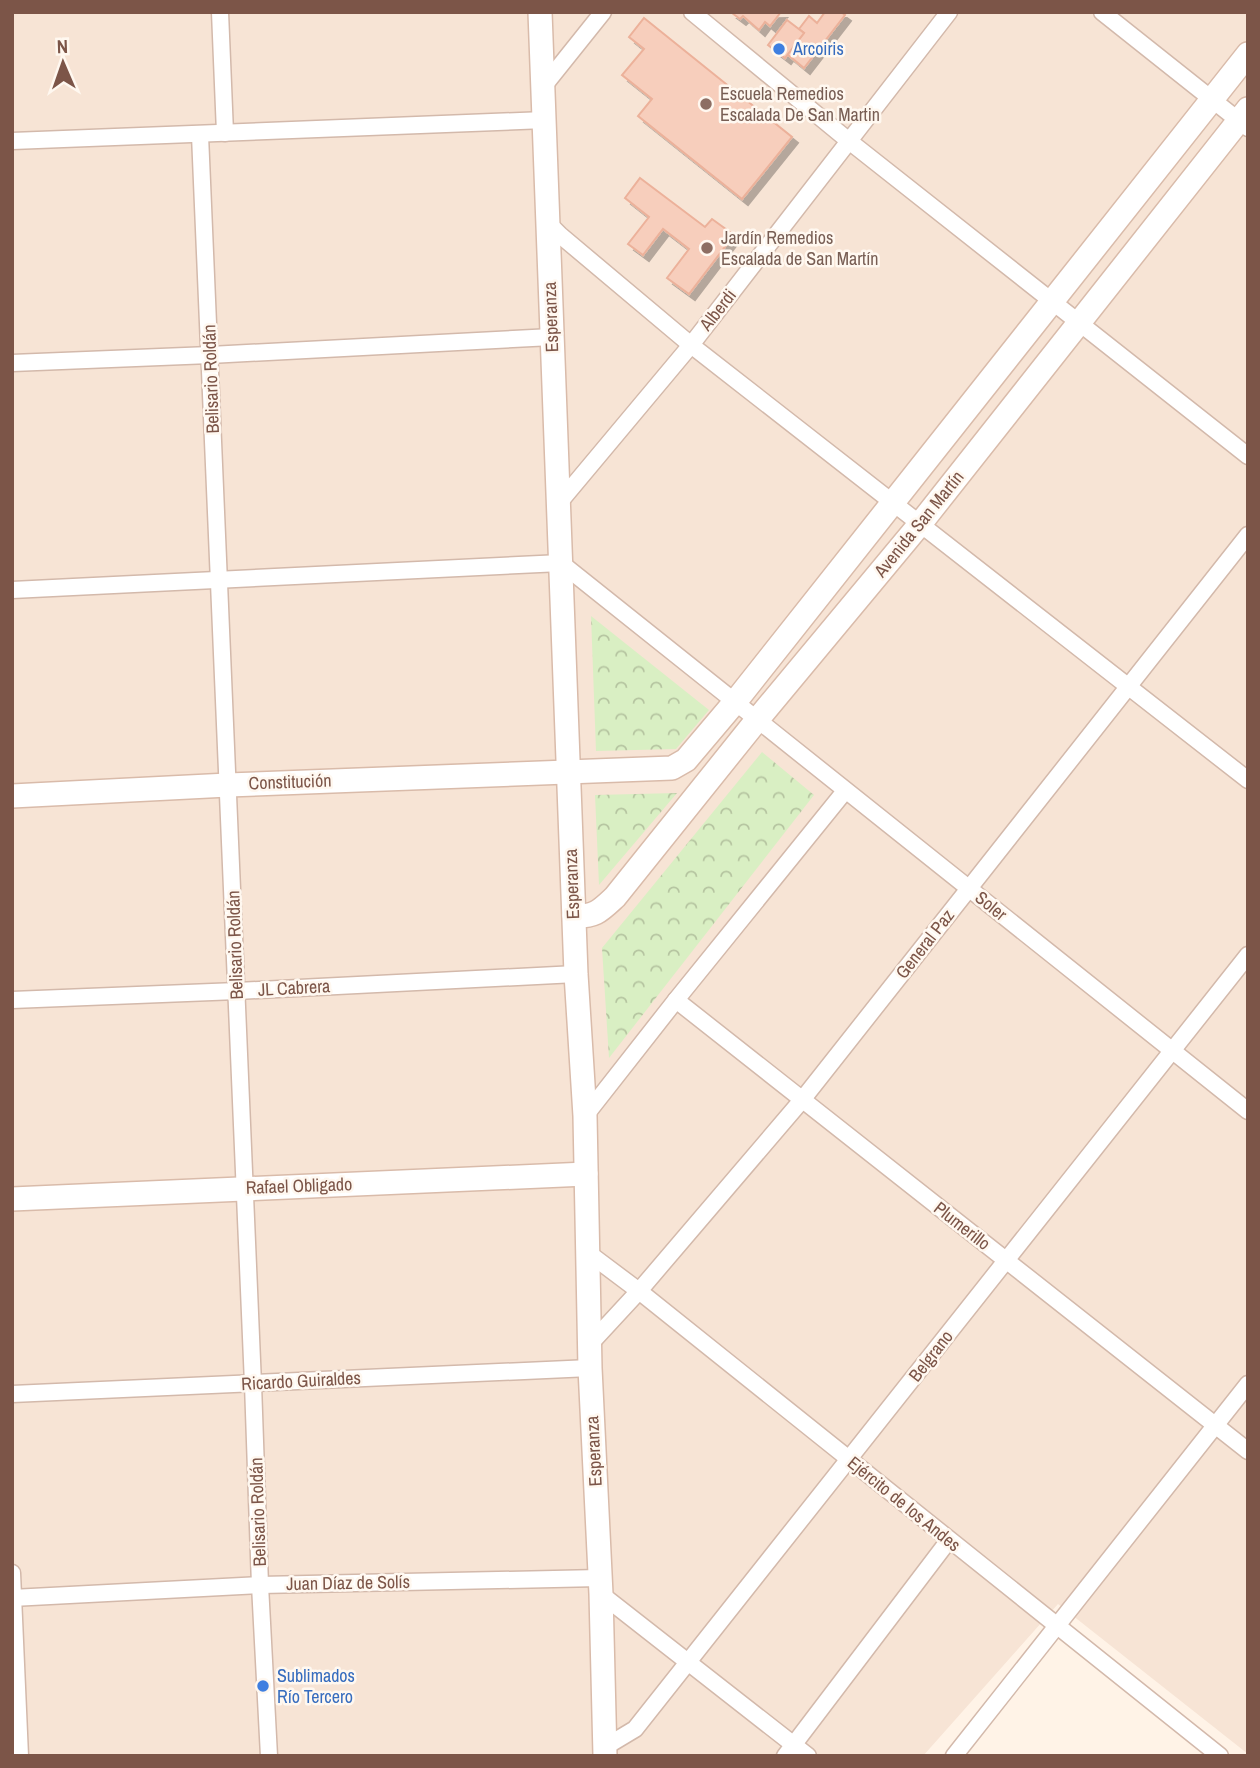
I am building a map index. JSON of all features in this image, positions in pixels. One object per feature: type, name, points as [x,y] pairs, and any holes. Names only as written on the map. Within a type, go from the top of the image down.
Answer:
[{"type":"main road","name":"Esperanza","points":[[540,12],[576,974],[585,1116],[590,1368],[605,1751]]},
{"type":"main road","name":"Avenida San Martín","points":[[568,772],[672,768],[686,760],[735,702],[1248,54]]},
{"type":"main road","name":"Avenida San Martín","points":[[574,915],[587,916],[598,912],[615,897],[757,720],[920,524],[1245,119]]},
{"type":"main road","name":"Constitución","points":[[12,796],[568,772]]},
{"type":"main road","name":"Rafael Obligado","points":[[12,1199],[586,1174]]},
{"type":"street","points":[[220,12],[225,134]]},
{"type":"street","points":[[544,87],[603,12]]},
{"type":"street","points":[[692,12],[849,141],[1248,456]]},
{"type":"street","name":"Alberdi","points":[[558,504],[691,345],[949,12]]},
{"type":"street","points":[[1102,12],[1212,100],[1245,119]]},
{"type":"street","points":[[12,141],[545,120]]},
{"type":"street","name":"Belisario Roldán","points":[[200,135],[269,1756]]},
{"type":"street","points":[[548,223],[691,345],[1248,780]]},
{"type":"street","points":[[12,363],[552,337]]},
{"type":"street","name":"General Paz","points":[[590,1344],[639,1291],[802,1100],[1248,535]]},
{"type":"street","points":[[12,590],[561,563]]},
{"type":"street","name":"Soler","points":[[561,563],[1248,1111]]},
{"type":"street","points":[[585,1116],[845,791]]},
{"type":"street","name":"Belgrano","points":[[605,1751],[635,1729],[688,1664],[1248,955]]},
{"type":"street","name":"JL Cabrera","points":[[12,1000],[576,974]]},
{"type":"street","name":"Plumerillo","points":[[676,1000],[1248,1451]]},
{"type":"street","name":"Ejército de los Andes","points":[[587,1252],[1220,1756]]},
{"type":"street","name":"Ricardo Guiraldes","points":[[12,1394],[590,1368]]},
{"type":"street","points":[[954,1756],[1248,1384]]},
{"type":"street","points":[[789,1750],[949,1540]]},
{"type":"street","points":[[12,1573],[20,1756]]},
{"type":"street","name":"Juan Díaz de Solís","points":[[13,1598],[260,1585],[600,1586]]},
{"type":"street","points":[[600,1586],[789,1750],[808,1756]]},
{"type":"shaded area","points":[[12,12],[1248,12],[1248,1754],[1058,1604],[923,1756],[12,1756]]},
{"type":"green space","points":[[591,616],[709,710],[676,749],[596,751]]},
{"type":"green space","points":[[762,752],[814,795],[609,1058],[602,948]]},
{"type":"green space","points":[[677,793],[599,885],[595,795]]},
{"type":"building","points":[[781,12],[770,26],[765,22],[759,30],[743,16],[740,19],[732,13]]},
{"type":"building","points":[[825,12],[841,12],[845,15],[804,68],[787,54],[804,33],[799,29],[809,16],[817,23]]},
{"type":"building","points":[[644,18],[792,137],[742,199],[638,116],[652,99],[622,75],[644,49],[629,37]]},
{"type":"building","points":[[787,20],[804,33],[785,58],[768,45]]},
{"type":"building","points":[[640,178],[705,227],[712,219],[734,235],[689,294],[667,278],[689,249],[663,229],[643,255],[628,244],[649,217],[625,198]]},
{"type":"place","name":"Arcoiris","points":[[779,49]]},
{"type":"place","name":"Escuela Remedios Escalada De San Martin","points":[[706,104]]},
{"type":"place","name":"Jardín Remedios Escalada de San Martín","points":[[707,248]]},
{"type":"place","name":"Sublimados Río Tercero","points":[[263,1686]]}]
